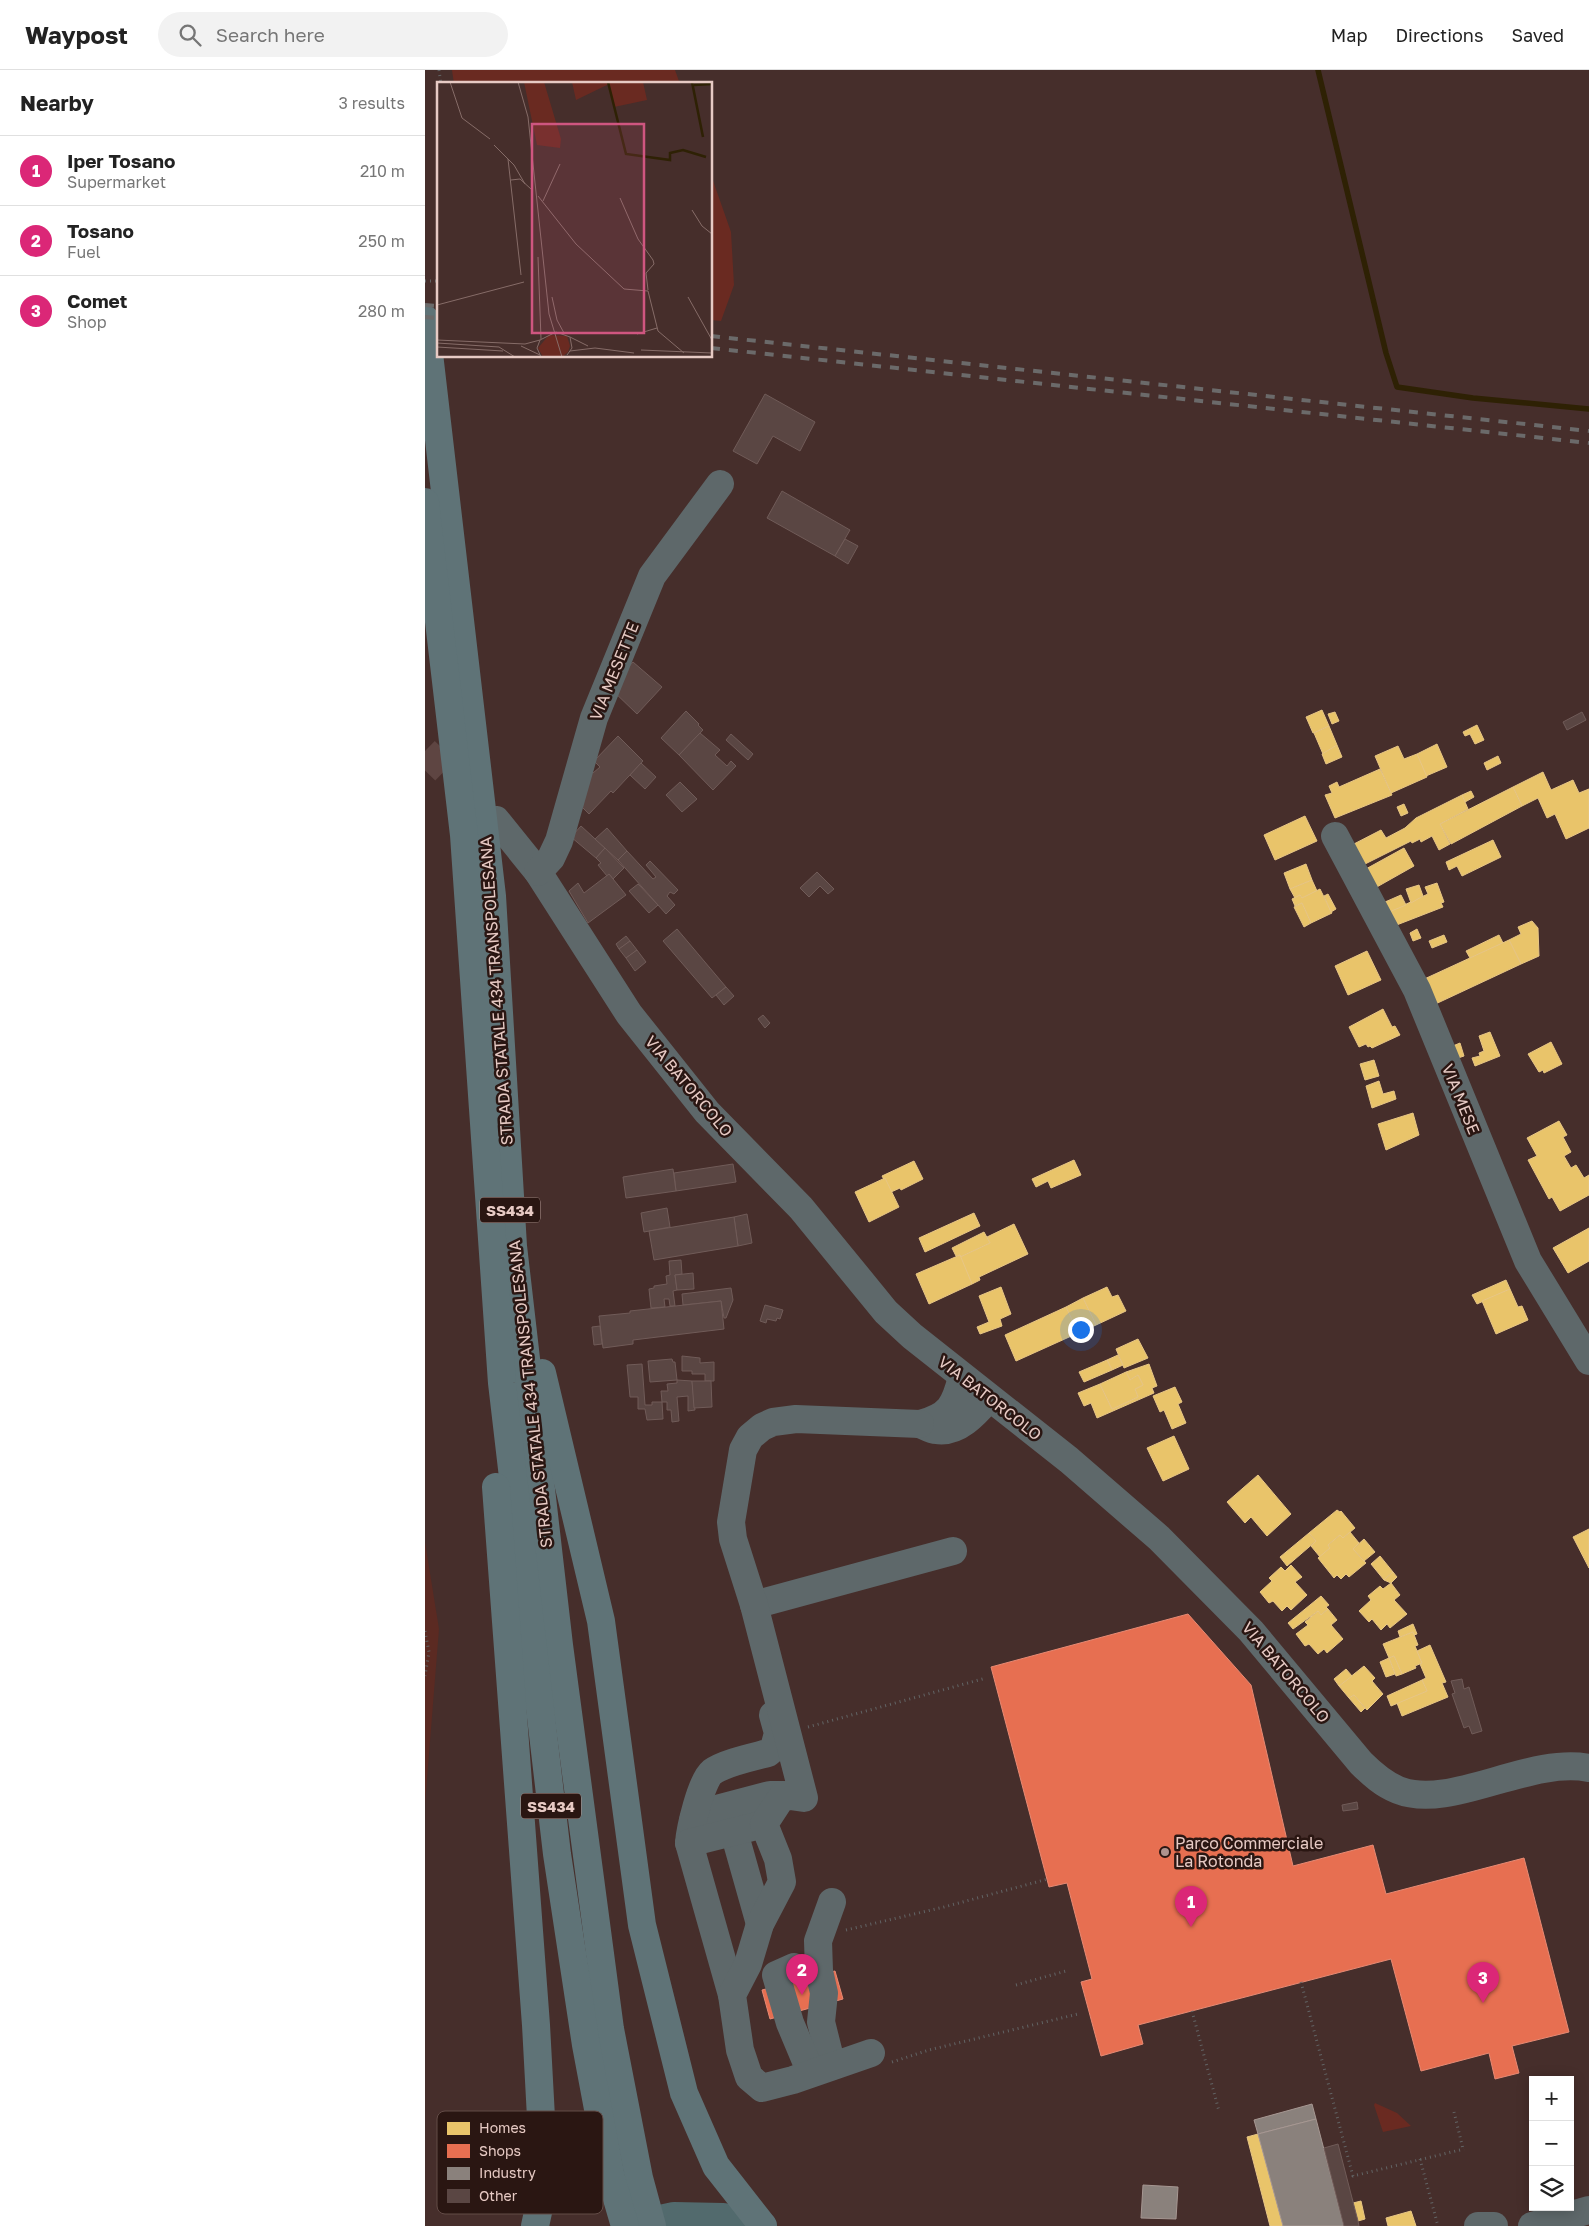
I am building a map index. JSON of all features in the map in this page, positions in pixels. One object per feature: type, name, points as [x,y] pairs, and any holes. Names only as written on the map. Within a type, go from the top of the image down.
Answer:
[{"type":"highway","name":"STRADA STATALE 434 TRANSPOLESANA","points":[[425,319],[492,896],[513,1246],[559,1645],[610,2029],[639,2178],[652,2226]]},
{"type":"highway","name":"STRADA STATALE 434 TRANSPOLESANA","points":[[425,502],[464,835],[502,1383],[557,1854],[586,2045],[598,2111]]},
{"type":"highway","points":[[513,1246],[601,1621],[642,1925],[681,2084],[716,2166],[763,2226]]},
{"type":"highway","points":[[502,1383],[491,1410],[541,2111]]},
{"type":"highway","name":"STRADA STATALE 434 TRANSPOLESANA","points":[[603,2135],[611,2178],[626,2226]]},
{"type":"main road","points":[[626,2226],[674,2216],[723,2217],[763,2226]]},
{"type":"street","name":"VIA MESETTE","points":[[539,872],[551,858],[559,841],[594,718],[652,576],[720,484]]},
{"type":"street","name":"VIA BATORCOLO","points":[[496,820],[539,872],[629,1014],[707,1112],[801,1208],[886,1312],[912,1336],[1069,1460],[1159,1538],[1234,1612],[1361,1763],[1386,1784],[1408,1793],[1428,1795],[1552,1767],[1577,1766],[1589,1768]]},
{"type":"street","name":"VIA MESE","points":[[1335,836],[1417,990],[1528,1261],[1589,1360]]},
{"type":"street","points":[[691,1832],[705,1812],[770,1795],[804,1798],[754,1605],[733,1538],[731,1522],[743,1450],[750,1437],[762,1427],[773,1422],[796,1419],[920,1424],[934,1421],[951,1409],[957,1398],[963,1377]]},
{"type":"street","points":[[920,1424],[936,1431],[950,1429],[965,1422],[989,1398]]},
{"type":"street","points":[[754,1605],[953,1550]]},
{"type":"street","points":[[742,1568],[739,1593],[778,1733],[777,1742],[768,1753],[719,1768],[711,1773],[704,1785],[691,1832],[732,1995],[740,2050],[749,2077],[762,2088],[821,2070],[877,2059]]},
{"type":"street","points":[[691,1832],[733,1832],[764,1824],[783,1795]]},
{"type":"street","points":[[732,1995],[747,1964],[760,1924],[782,1882],[778,1859],[764,1824]]},
{"type":"street","points":[[733,1832],[760,1924]]},
{"type":"street","points":[[808,2028],[821,2022],[824,1993],[819,1971],[829,1936],[832,1902]]},
{"type":"street","points":[[821,2070],[808,2028],[794,1967],[829,1936]]},
{"type":"street","points":[[1532,2226],[1589,2210]]},
{"type":"street","points":[[1478,2226],[1494,2226]]},
{"type":"path","points":[[425,1631],[429,1652],[425,1676]]},
{"type":"path","points":[[788,1733],[986,1678]]},
{"type":"path","points":[[829,1936],[1048,1879]]},
{"type":"path","points":[[1016,1985],[1066,1971]]},
{"type":"path","points":[[1301,1982],[1353,2176],[1463,2149],[1454,2112]]},
{"type":"path","points":[[1192,2011],[1219,2111]]},
{"type":"path","points":[[877,2059],[929,2050],[1078,2014]]},
{"type":"path","points":[[1420,2159],[1438,2226]]},
{"type":"shaded area","points":[[452,70],[675,70],[679,82],[454,82]]},
{"type":"shaded area","points":[[713,181],[731,232],[734,285],[721,321],[713,320]]},
{"type":"shaded area","points":[[425,1542],[439,1629],[425,1804]]},
{"type":"shaded area","points":[[1375,2103],[1397,2113],[1411,2126],[1383,2132]]},
{"type":"building: Homes","points":[[1322,710],[1329,726],[1313,733],[1306,717]]},
{"type":"building: Homes","points":[[1335,712],[1339,721],[1332,724],[1328,714]]},
{"type":"building: Homes","points":[[1477,725],[1484,740],[1475,744],[1470,734],[1465,736],[1463,732]]},
{"type":"building: Homes","points":[[1329,726],[1337,745],[1323,754],[1314,733]]},
{"type":"building: Homes","points":[[1437,744],[1447,767],[1426,776],[1417,754]]},
{"type":"building: Homes","points":[[1337,745],[1342,757],[1326,764],[1322,754]]},
{"type":"building: Homes","points":[[1398,746],[1404,759],[1417,754],[1427,777],[1391,793],[1375,756]]},
{"type":"building: Homes","points":[[1498,756],[1501,763],[1487,770],[1484,763]]},
{"type":"building: Homes","points":[[1380,769],[1392,795],[1335,818],[1325,795],[1332,793],[1329,786],[1337,782],[1339,787]]},
{"type":"building: Homes","points":[[1543,772],[1551,790],[1573,780],[1579,793],[1589,789],[1589,828],[1566,839],[1555,814],[1547,818],[1538,798],[1522,806],[1513,787]]},
{"type":"building: Homes","points":[[1513,787],[1522,806],[1451,844],[1440,824]]},
{"type":"building: Homes","points":[[1471,791],[1474,797],[1465,802],[1462,795]]},
{"type":"building: Homes","points":[[1462,795],[1468,809],[1440,824],[1450,844],[1439,850],[1432,836],[1421,842],[1420,839],[1412,843],[1411,841],[1361,866],[1350,846],[1381,830],[1386,838],[1405,828],[1416,818]]},
{"type":"building: Homes","points":[[1404,804],[1408,813],[1401,816],[1397,807]]},
{"type":"building: Homes","points":[[1305,816],[1317,841],[1275,860],[1264,835]]},
{"type":"building: Homes","points":[[1493,840],[1501,857],[1462,876],[1457,866],[1449,870],[1446,862]]},
{"type":"building: Homes","points":[[1404,848],[1414,866],[1375,888],[1364,870]]},
{"type":"building: Homes","points":[[1306,864],[1312,880],[1290,889],[1284,873]]},
{"type":"building: Homes","points":[[1312,880],[1317,891],[1302,898],[1300,895],[1295,898],[1290,889]]},
{"type":"building: Homes","points":[[1437,883],[1444,902],[1441,903],[1443,907],[1394,926],[1389,912],[1428,894],[1425,887]]},
{"type":"building: Homes","points":[[1419,885],[1423,896],[1411,903],[1406,889]]},
{"type":"building: Homes","points":[[1320,889],[1332,913],[1311,923],[1302,903],[1295,906],[1292,899],[1300,895],[1302,898]]},
{"type":"building: Homes","points":[[1328,894],[1336,909],[1331,912],[1324,896]]},
{"type":"building: Homes","points":[[1401,895],[1406,905],[1389,912],[1385,902]]},
{"type":"building: Homes","points":[[1302,903],[1311,923],[1304,927],[1294,907]]},
{"type":"building: Homes","points":[[1532,921],[1538,928],[1539,956],[1521,964],[1509,940],[1521,934],[1518,927]]},
{"type":"building: Homes","points":[[1417,929],[1421,938],[1413,941],[1410,933]]},
{"type":"building: Homes","points":[[1444,935],[1447,942],[1432,948],[1429,941]]},
{"type":"building: Homes","points":[[1499,935],[1503,943],[1470,958],[1466,951]]},
{"type":"building: Homes","points":[[1509,940],[1521,964],[1429,1007],[1420,981]]},
{"type":"building: Homes","points":[[1367,951],[1381,980],[1348,995],[1335,966]]},
{"type":"building: Homes","points":[[1383,1009],[1392,1027],[1395,1026],[1400,1035],[1372,1048],[1366,1044],[1359,1047],[1349,1027]]},
{"type":"building: Homes","points":[[1490,1032],[1500,1056],[1475,1066],[1472,1058],[1480,1056],[1479,1053],[1484,1051],[1479,1036]]},
{"type":"building: Homes","points":[[1551,1042],[1562,1064],[1544,1073],[1543,1070],[1539,1072],[1528,1054]]},
{"type":"building: Homes","points":[[1460,1043],[1464,1056],[1452,1060],[1448,1048]]},
{"type":"building: Homes","points":[[1374,1060],[1379,1076],[1365,1080],[1360,1064]]},
{"type":"building: Homes","points":[[1379,1081],[1383,1094],[1394,1091],[1396,1099],[1372,1108],[1366,1086]]},
{"type":"building: Homes","points":[[1413,1113],[1419,1135],[1386,1150],[1378,1124]]},
{"type":"building: Homes","points":[[1559,1121],[1567,1135],[1563,1137],[1571,1152],[1564,1156],[1571,1168],[1576,1165],[1584,1178],[1589,1175],[1589,1195],[1560,1211],[1552,1197],[1549,1199],[1528,1160],[1537,1156],[1527,1138]]},
{"type":"building: Homes","points":[[1074,1160],[1081,1175],[1051,1188],[1048,1181],[1036,1187],[1032,1179]]},
{"type":"building: Homes","points":[[914,1161],[923,1179],[901,1190],[900,1188],[891,1192],[882,1176]]},
{"type":"building: Homes","points":[[885,1178],[899,1207],[869,1222],[855,1192]]},
{"type":"building: Homes","points":[[974,1213],[980,1226],[925,1252],[919,1238]]},
{"type":"building: Homes","points":[[1014,1224],[1028,1254],[979,1277],[980,1280],[972,1284],[960,1257],[990,1243],[987,1237]]},
{"type":"building: Homes","points":[[1589,1228],[1589,1261],[1568,1273],[1553,1248]]},
{"type":"building: Homes","points":[[984,1232],[990,1243],[960,1257],[960,1255],[956,1256],[952,1248]]},
{"type":"building: Homes","points":[[960,1255],[972,1284],[929,1304],[916,1274]]},
{"type":"building: Homes","points":[[1506,1280],[1510,1289],[1477,1304],[1472,1295]]},
{"type":"building: Homes","points":[[1001,1287],[1011,1314],[1000,1319],[1002,1326],[980,1334],[977,1327],[989,1322],[979,1296]]},
{"type":"building: Homes","points":[[1107,1287],[1112,1297],[1118,1295],[1126,1311],[1096,1325],[1083,1298]]},
{"type":"building: Homes","points":[[1510,1289],[1518,1307],[1522,1306],[1528,1320],[1496,1334],[1482,1301]]},
{"type":"building: Homes","points":[[1083,1298],[1096,1325],[1078,1333],[1066,1307]]},
{"type":"building: Homes","points":[[1066,1307],[1078,1333],[1016,1361],[1005,1335]]},
{"type":"building: Homes","points":[[1138,1339],[1148,1358],[1124,1368],[1116,1349]]},
{"type":"building: Homes","points":[[1118,1355],[1123,1365],[1112,1370],[1107,1360]]},
{"type":"building: Homes","points":[[1107,1360],[1112,1370],[1084,1382],[1079,1372]]},
{"type":"building: Homes","points":[[1149,1364],[1157,1386],[1152,1388],[1154,1393],[1097,1418],[1091,1403],[1084,1406],[1078,1393],[1100,1384],[1112,1409],[1138,1397],[1135,1389],[1143,1385],[1138,1375],[1130,1380],[1126,1372]]},
{"type":"building: Homes","points":[[1126,1372],[1130,1380],[1138,1375],[1143,1385],[1135,1389],[1138,1397],[1112,1409],[1100,1384]]},
{"type":"building: Homes","points":[[1175,1387],[1182,1402],[1178,1404],[1186,1423],[1172,1429],[1164,1410],[1160,1412],[1153,1396]]},
{"type":"building: Homes","points":[[1174,1436],[1189,1469],[1163,1481],[1147,1448]]},
{"type":"building: Homes","points":[[1258,1475],[1291,1514],[1267,1536],[1251,1517],[1245,1523],[1227,1502]]},
{"type":"building: Homes","points":[[1337,1510],[1341,1511],[1355,1528],[1343,1538],[1340,1535],[1328,1545],[1330,1548],[1320,1557],[1311,1546],[1316,1541],[1309,1533]]},
{"type":"building: Homes","points":[[1589,1529],[1589,1568],[1573,1537]]},
{"type":"building: Homes","points":[[1350,1532],[1359,1543],[1353,1549],[1366,1563],[1349,1577],[1346,1574],[1341,1579],[1337,1575],[1334,1578],[1318,1558],[1330,1548],[1328,1545],[1340,1535],[1343,1538]]},
{"type":"building: Homes","points":[[1309,1533],[1316,1541],[1287,1566],[1280,1557]]},
{"type":"building: Homes","points":[[1364,1539],[1375,1552],[1364,1561],[1353,1549]]},
{"type":"building: Homes","points":[[1380,1556],[1393,1572],[1384,1580],[1371,1564]]},
{"type":"building: Homes","points":[[1291,1565],[1302,1577],[1295,1582],[1307,1595],[1291,1610],[1287,1606],[1282,1611],[1273,1601],[1269,1603],[1260,1592],[1272,1581],[1269,1578],[1281,1567],[1285,1571]]},
{"type":"building: Homes","points":[[1393,1572],[1397,1577],[1391,1583],[1384,1580]]},
{"type":"building: Homes","points":[[1391,1583],[1400,1595],[1394,1600],[1407,1614],[1390,1628],[1387,1624],[1381,1630],[1372,1619],[1369,1622],[1359,1611],[1371,1600],[1368,1596],[1380,1586],[1383,1589]]},
{"type":"building: Homes","points":[[1321,1596],[1329,1605],[1326,1607],[1328,1609],[1321,1615],[1318,1611],[1293,1629],[1288,1623]]},
{"type":"building: Homes","points":[[1328,1609],[1337,1620],[1331,1625],[1343,1639],[1327,1653],[1324,1649],[1318,1654],[1309,1644],[1305,1646],[1296,1634],[1308,1625],[1305,1622],[1318,1611],[1321,1615]]},
{"type":"building: Homes","points":[[1413,1624],[1417,1634],[1414,1635],[1413,1632],[1400,1637],[1398,1631]]},
{"type":"building: Homes","points":[[1413,1632],[1418,1645],[1415,1646],[1422,1663],[1402,1674],[1394,1656],[1389,1658],[1383,1644]]},
{"type":"building: Homes","points":[[1430,1645],[1446,1682],[1442,1683],[1448,1697],[1402,1716],[1397,1703],[1427,1691],[1422,1680],[1426,1678],[1417,1651]]},
{"type":"building: Homes","points":[[1394,1656],[1402,1674],[1396,1676],[1389,1658]]},
{"type":"building: Homes","points":[[1389,1658],[1395,1674],[1386,1677],[1380,1662]]},
{"type":"building: Homes","points":[[1364,1666],[1375,1678],[1372,1681],[1383,1694],[1367,1710],[1354,1695],[1349,1698],[1339,1686]]},
{"type":"building: Homes","points":[[1346,1669],[1352,1676],[1339,1686],[1334,1679]]},
{"type":"building: Homes","points":[[1422,1680],[1427,1691],[1391,1706],[1387,1696]]},
{"type":"building: Homes","points":[[1354,1695],[1365,1708],[1361,1712],[1349,1698]]},
{"type":"building: Homes","points":[[1258,2134],[1283,2226],[1270,2226],[1247,2137]]},
{"type":"building: Homes","points":[[1361,2201],[1365,2219],[1358,2221],[1353,2203]]},
{"type":"building: Homes","points":[[1411,2211],[1416,2226],[1388,2226],[1386,2218]]},
{"type":"building: Shops","name":"Parco Commerciale La Rotonda","points":[[1188,1614],[1251,1685],[1293,1866],[1373,1845],[1386,1894],[1524,1858],[1569,2032],[1512,2046],[1519,2073],[1495,2079],[1489,2053],[1421,2071],[1391,1959],[1138,2025],[1143,2044],[1101,2056],[1081,1982],[1092,1979],[1067,1883],[1049,1887],[991,1667]]},
{"type":"building: Shops","points":[[835,1971],[843,1999],[770,2019],[762,1990]]},
{"type":"building: Industry","points":[[1312,2104],[1316,2119],[1258,2134],[1254,2120]]},
{"type":"building: Industry","points":[[1316,2119],[1344,2226],[1283,2226],[1258,2134]]},
{"type":"building: Industry","points":[[1143,2185],[1178,2187],[1176,2219],[1141,2218]]},
{"type":"building: Other","points":[[765,394],[815,422],[800,451],[773,436],[757,464],[733,451]]},
{"type":"building: Other","points":[[782,491],[850,530],[835,556],[767,518]]},
{"type":"building: Other","points":[[845,539],[858,546],[848,564],[835,556]]},
{"type":"building: Other","points":[[633,662],[662,687],[637,714],[610,688]]},
{"type":"building: Other","points":[[686,711],[703,730],[679,755],[661,738]]},
{"type":"building: Other","points":[[1582,712],[1586,720],[1567,730],[1563,722]]},
{"type":"building: Other","points":[[700,733],[720,750],[715,755],[727,766],[731,761],[736,766],[713,790],[679,755]]},
{"type":"building: Other","points":[[731,734],[753,754],[748,760],[726,740]]},
{"type":"building: Other","points":[[618,736],[643,761],[613,793],[611,791],[589,814],[578,803],[588,768],[593,773],[600,767],[594,761]]},
{"type":"building: Other","points":[[641,763],[656,777],[645,789],[630,775]]},
{"type":"building: Other","points":[[680,782],[697,799],[682,812],[666,795]]},
{"type":"building: Other","points":[[581,826],[605,848],[596,858],[571,837]]},
{"type":"building: Other","points":[[607,828],[627,851],[618,860],[595,839]]},
{"type":"building: Other","points":[[605,848],[624,868],[613,879],[609,874],[607,876],[598,865],[601,863],[596,858]]},
{"type":"building: Other","points":[[627,851],[653,879],[656,877],[646,865],[650,861],[678,890],[674,894],[670,892],[667,896],[675,905],[666,914],[618,860]]},
{"type":"building: Other","points":[[817,872],[834,889],[828,894],[820,886],[809,897],[800,888]]},
{"type":"building: Other","points":[[609,874],[626,895],[588,923],[569,891],[578,883],[584,893]]},
{"type":"building: Other","points":[[638,884],[658,905],[649,913],[629,891]]},
{"type":"building: Other","points":[[677,929],[726,987],[712,998],[663,941]]},
{"type":"building: Other","points":[[626,936],[630,941],[619,949],[616,944]]},
{"type":"building: Other","points":[[630,941],[637,950],[626,958],[619,949]]},
{"type":"building: Other","points":[[637,950],[646,962],[635,971],[626,958]]},
{"type":"building: Other","points":[[726,987],[734,996],[724,1005],[716,995]]},
{"type":"building: Other","points":[[763,1015],[770,1023],[765,1028],[758,1019]]},
{"type":"building: Other","points":[[733,1164],[736,1182],[676,1191],[674,1173]]},
{"type":"building: Other","points":[[673,1169],[676,1191],[626,1198],[623,1177]]},
{"type":"building: Other","points":[[667,1208],[670,1227],[644,1232],[641,1213]]},
{"type":"building: Other","points":[[747,1214],[752,1243],[738,1246],[734,1217]]},
{"type":"building: Other","points":[[734,1217],[738,1246],[654,1260],[649,1231]]},
{"type":"building: Other","points":[[681,1260],[682,1274],[675,1275],[677,1290],[673,1291],[675,1306],[670,1306],[669,1299],[664,1299],[665,1307],[651,1308],[649,1289],[654,1288],[654,1286],[667,1284],[666,1276],[670,1275],[669,1261]]},
{"type":"building: Other","points":[[693,1273],[694,1289],[677,1290],[675,1275]]},
{"type":"building: Other","points":[[731,1288],[733,1300],[726,1318],[724,1318],[721,1301],[683,1305],[682,1294]]},
{"type":"building: Other","points":[[721,1301],[724,1329],[633,1340],[633,1344],[603,1348],[599,1316]]},
{"type":"building: Other","points":[[765,1305],[783,1310],[780,1319],[777,1318],[776,1321],[767,1319],[766,1323],[760,1321]]},
{"type":"building: Other","points":[[600,1326],[602,1344],[594,1345],[592,1327]]},
{"type":"building: Other","points":[[682,1356],[700,1358],[700,1363],[714,1362],[714,1381],[705,1381],[705,1374],[692,1374],[692,1371],[682,1371]]},
{"type":"building: Other","points":[[672,1359],[675,1362],[677,1380],[650,1382],[648,1361]]},
{"type":"building: Other","points":[[642,1364],[645,1405],[652,1405],[652,1402],[662,1402],[663,1419],[647,1420],[645,1409],[638,1409],[638,1397],[630,1397],[627,1365]]},
{"type":"building: Other","points":[[677,1380],[692,1381],[695,1410],[688,1411],[688,1396],[677,1397],[679,1421],[672,1422],[671,1410],[667,1410],[667,1402],[662,1402],[661,1391],[668,1391],[667,1384],[677,1383]]},
{"type":"building: Other","points":[[692,1381],[711,1381],[712,1407],[694,1408]]},
{"type":"building: Other","points":[[1462,1679],[1464,1689],[1469,1687],[1482,1731],[1472,1734],[1469,1726],[1464,1728],[1452,1694],[1455,1693],[1451,1681]]},
{"type":"building: Other","points":[[1357,1802],[1358,1809],[1343,1811],[1342,1805]]},
{"type":"building: Other","points":[[1338,2144],[1359,2226],[1344,2226],[1324,2148]]},
{"type":"waterway","points":[[1318,70],[1386,353],[1397,387],[1473,398],[1589,409]]},
{"type":"tunnel","points":[[425,751],[468,793]]},
{"type":"railway","points":[[425,305],[437,306]]},
{"type":"railway","points":[[425,317],[437,318]]},
{"type":"railway","points":[[713,336],[1589,431]]},
{"type":"railway","points":[[713,348],[1589,443]]},
{"type":"place","name":"Parco Commerciale La Rotonda","points":[[1165,1852]]},
{"type":"place","name":"Iper Tosano","points":[[1191,1927]]},
{"type":"place","name":"Tosano","points":[[802,1995]]},
{"type":"place","name":"Comet","points":[[1483,2003]]}]
